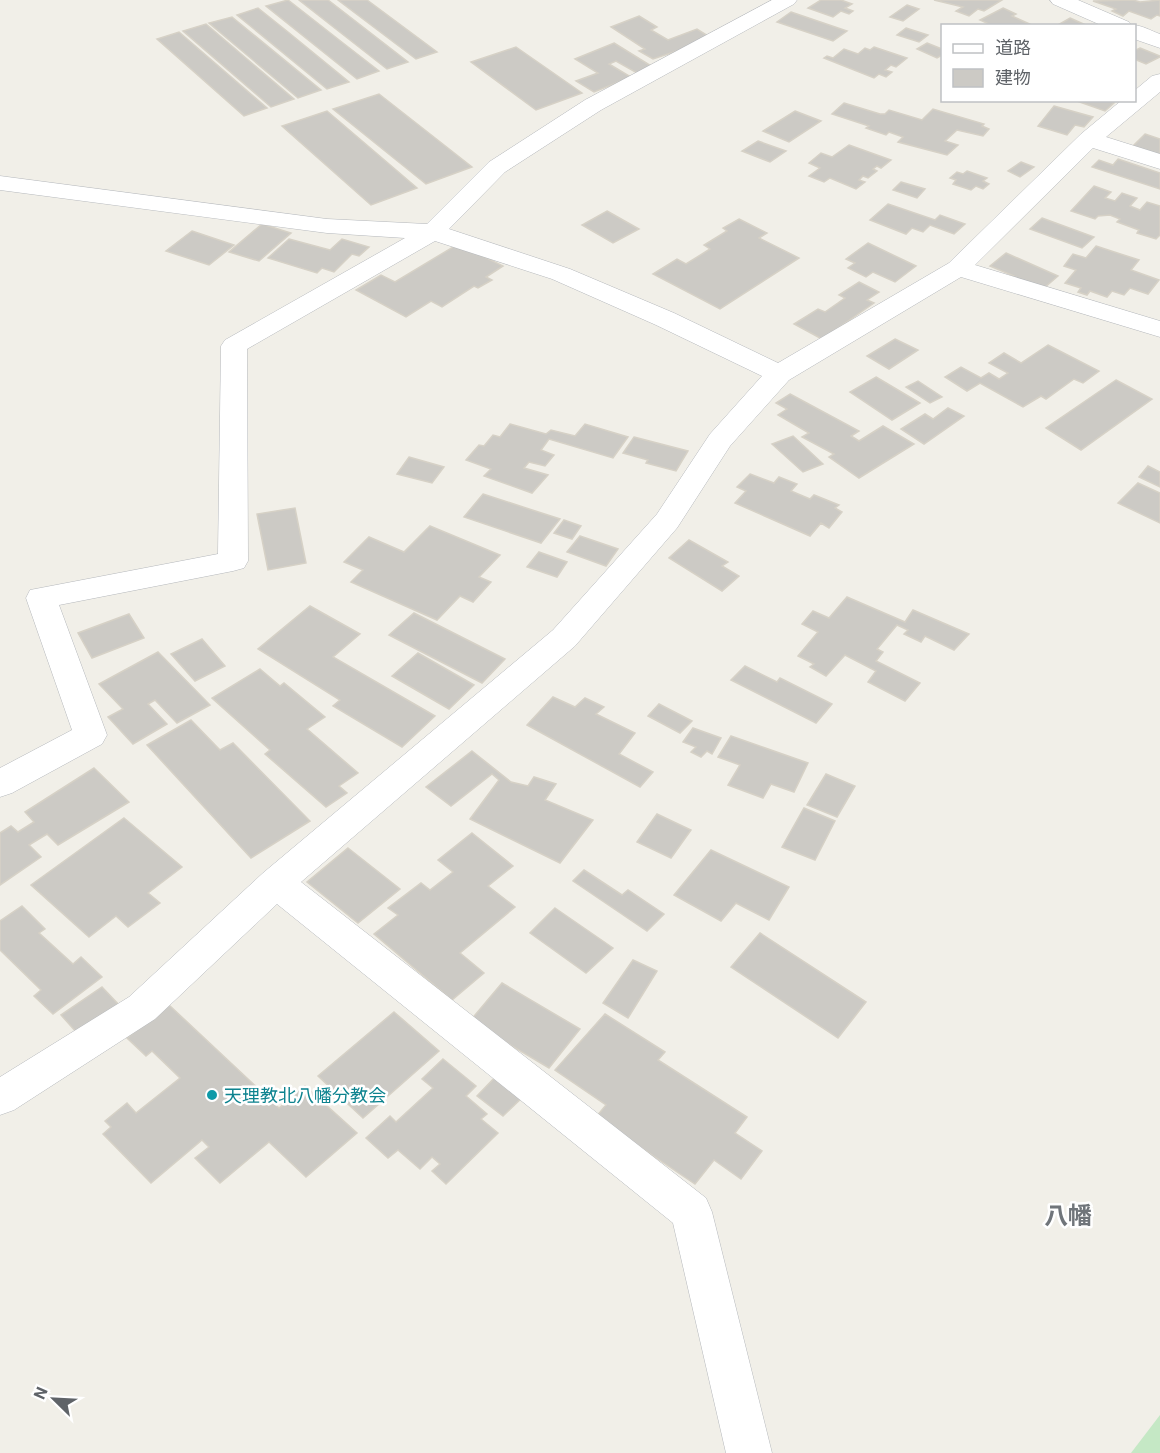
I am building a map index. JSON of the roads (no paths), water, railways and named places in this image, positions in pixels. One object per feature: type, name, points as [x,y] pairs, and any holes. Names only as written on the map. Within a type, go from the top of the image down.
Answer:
[{"type":"street","points":[[0,784],[90,735],[41,598],[233,561],[234,346],[433,232],[498,167],[593,105],[787,0]]},
{"type":"street","points":[[1060,0],[1117,24]]},
{"type":"street","points":[[1136,32],[1160,42]]},
{"type":"street","points":[[1136,101],[1160,81]]},
{"type":"street","points":[[0,1098],[142,1008],[276,883],[564,638],[667,521],[720,440],[779,374],[958,268],[1089,139],[1134,102]]},
{"type":"street","points":[[1089,139],[1160,162]]},
{"type":"street","points":[[0,183],[327,226],[433,232],[561,274],[665,319],[779,374]]},
{"type":"street","points":[[958,268],[1160,329]]},
{"type":"street","points":[[276,883],[691,1212],[749,1453]]},
{"type":"place","name":"天理教北八幡分教会","points":[[212,1095]]},
{"type":"district","name":"八幡","points":[[1068,1216]]}]
